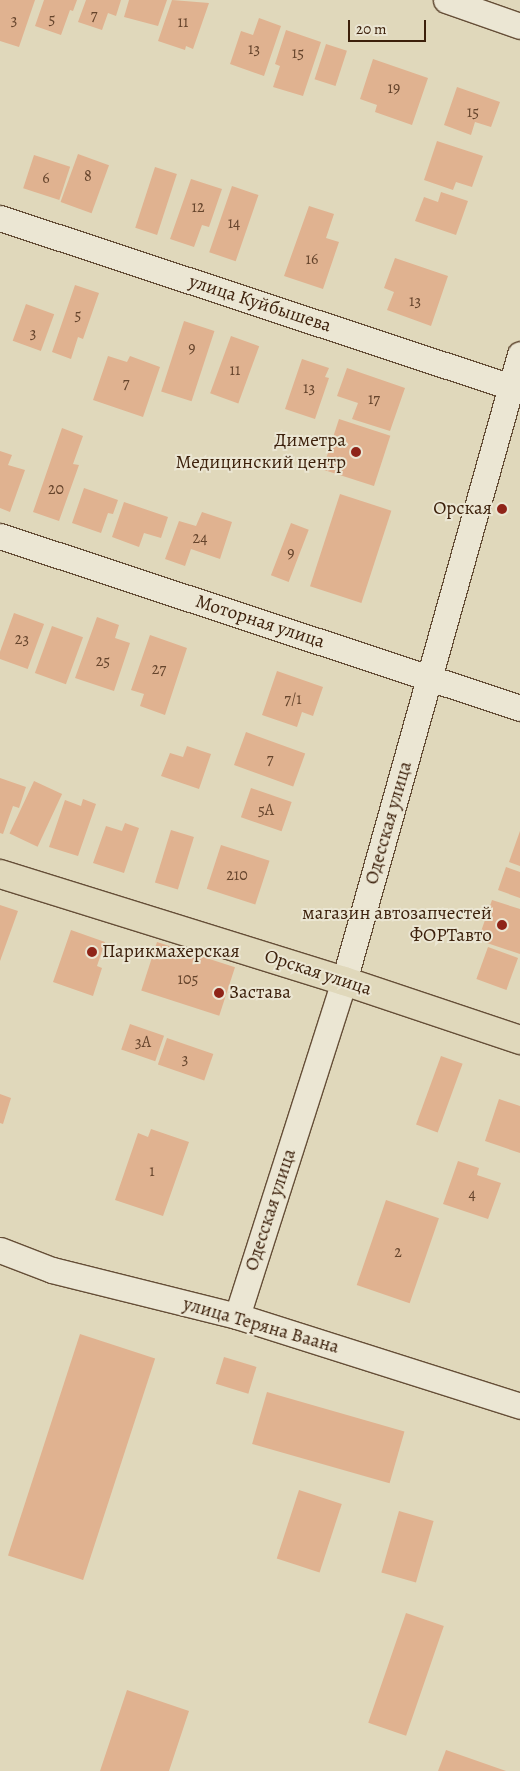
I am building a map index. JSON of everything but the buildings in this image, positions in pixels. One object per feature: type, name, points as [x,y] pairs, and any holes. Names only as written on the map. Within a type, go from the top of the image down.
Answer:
[{"type":"main road","name":"Орская улица","points":[[0,874],[344,981],[520,1040]]},
{"type":"street","points":[[446,0],[520,26]]},
{"type":"street","name":"улица Куйбышева","points":[[0,218],[516,388]]},
{"type":"street","name":"Одесская улица","points":[[237,1316],[344,981],[516,388],[520,354]]},
{"type":"street","name":"Моторная улица","points":[[0,536],[520,708]]},
{"type":"street","name":"улица Теряна Ваана","points":[[0,1250],[52,1270],[237,1316],[520,1406]]},
{"type":"place","name":"Диметра Медицинский центр","points":[[356,452]]},
{"type":"place","name":"Орская","points":[[502,509]]},
{"type":"place","name":"магазин автозапчестей ФОРТавто","points":[[502,925]]},
{"type":"place","name":"Парикмахерская","points":[[92,952]]},
{"type":"place","name":"Застава","points":[[219,993]]}]
